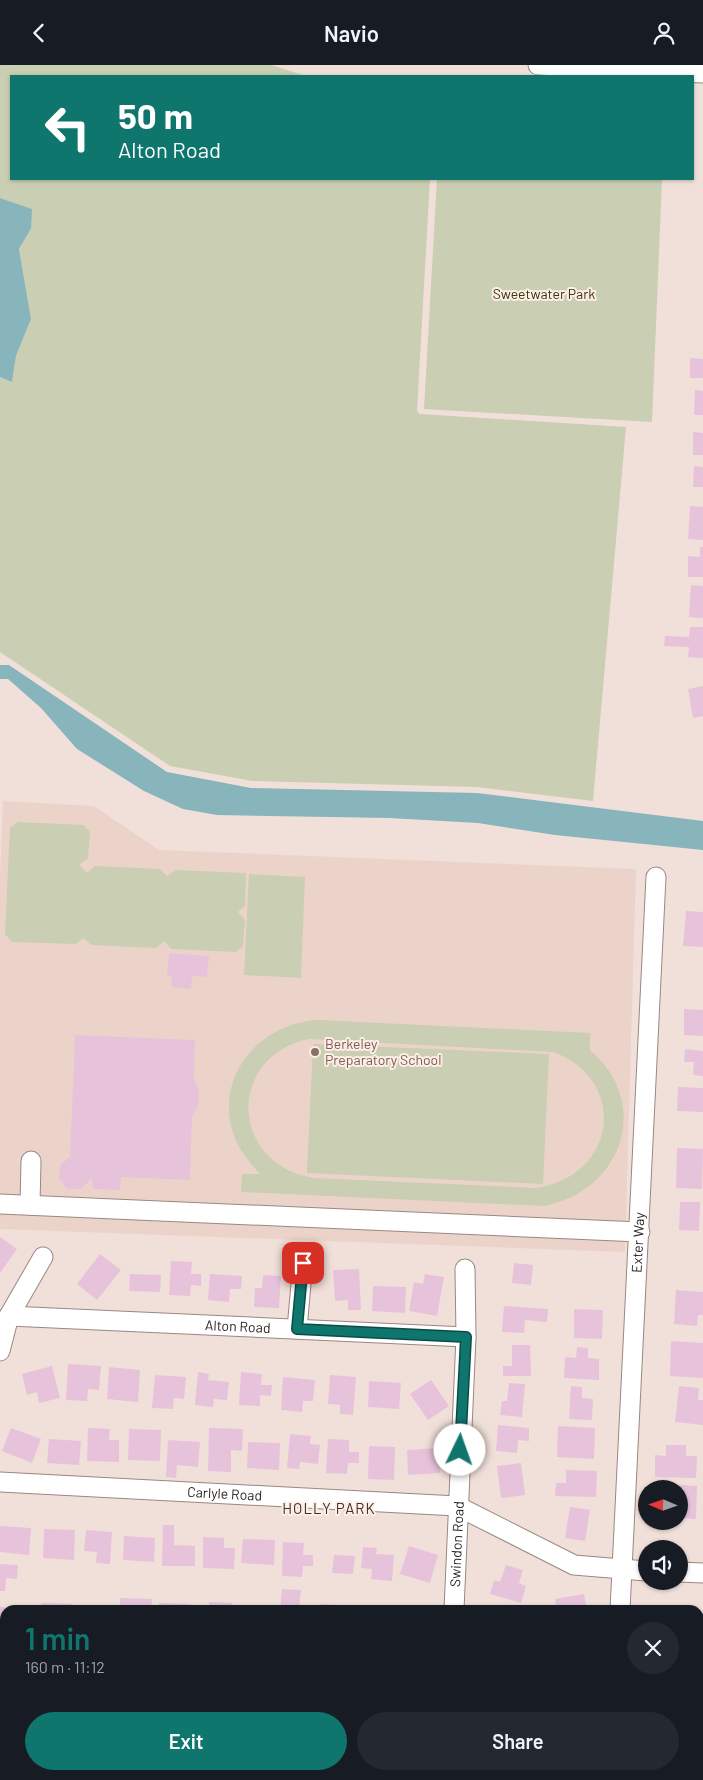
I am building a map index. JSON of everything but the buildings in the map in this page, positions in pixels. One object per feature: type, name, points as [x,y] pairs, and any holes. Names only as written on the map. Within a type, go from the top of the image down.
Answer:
[{"type":"street","points":[[538,65],[703,73]]},
{"type":"street","name":"Exter Way","points":[[620,1605],[656,877]]},
{"type":"street","points":[[30,1205],[31,1161]]},
{"type":"street","points":[[0,1204],[640,1232]]},
{"type":"street","points":[[0,1351],[9,1316],[44,1257]]},
{"type":"street","points":[[297,1329],[303,1263]]},
{"type":"street","name":"Swindon Road","points":[[454,1605],[457,1506],[466,1337],[465,1269]]},
{"type":"street","name":"Alton Road","points":[[9,1316],[466,1337]]},
{"type":"street","name":"Carlyle Road","points":[[0,1482],[457,1506],[574,1565],[638,1571]]},
{"type":"street","points":[[688,1572],[703,1573]]},
{"type":"shaded area","name":"Berkeley Preparatory School","points":[[3,801],[94,806],[159,850],[636,869],[625,1252],[0,1229],[0,876]]},
{"type":"green space","points":[[0,65],[271,65],[303,75],[10,75],[10,180],[430,180],[417,411],[420,414],[626,427],[593,801],[477,787],[252,781],[170,766],[0,652],[0,377],[12,382],[16,356],[31,319],[19,249],[31,230],[31,209],[0,198]]},
{"type":"green space","name":"Sweetwater Park","points":[[437,180],[662,180],[652,422],[424,409]]},
{"type":"green space","points":[[18,822],[84,825],[90,832],[88,858],[79,865],[87,873],[95,866],[160,869],[167,876],[176,870],[246,873],[245,906],[238,912],[245,920],[243,946],[236,952],[171,949],[164,941],[156,948],[91,945],[84,938],[76,944],[12,942],[5,934],[10,828]]},
{"type":"green space","points":[[249,874],[305,877],[301,978],[244,975]]},
{"type":"green space","points":[[319,1020],[590,1033],[590,1050],[609,1072],[620,1095],[624,1119],[620,1143],[609,1164],[593,1183],[571,1197],[544,1206],[241,1192],[242,1174],[260,1174],[245,1156],[234,1136],[229,1114],[230,1093],[236,1074],[247,1057],[261,1042],[278,1031],[298,1023]],"holes":[[[309,1039],[553,1052],[578,1065],[594,1084],[603,1104],[603,1126],[597,1148],[583,1166],[563,1180],[536,1188],[314,1178],[286,1169],[266,1153],[253,1133],[248,1110],[252,1087],[263,1066],[282,1050]]]},
{"type":"green space","points":[[313,1044],[549,1054],[543,1184],[307,1173]]},
{"type":"water","points":[[0,198],[32,209],[31,229],[19,249],[31,319],[16,356],[12,382],[0,377]]},
{"type":"water","points":[[0,665],[9,665],[167,772],[251,788],[477,793],[703,821],[703,850],[555,835],[478,823],[389,818],[217,815],[183,809],[144,791],[77,749],[41,708],[8,679],[0,679]]},
{"type":"place","name":"Berkeley Preparatory School","points":[[315,1052]]},
{"type":"district","name":"HOLLY PARK","points":[[329,1509]]},
{"type":"route","points":[[303,1263],[297,1329],[466,1337],[460,1450]]}]
